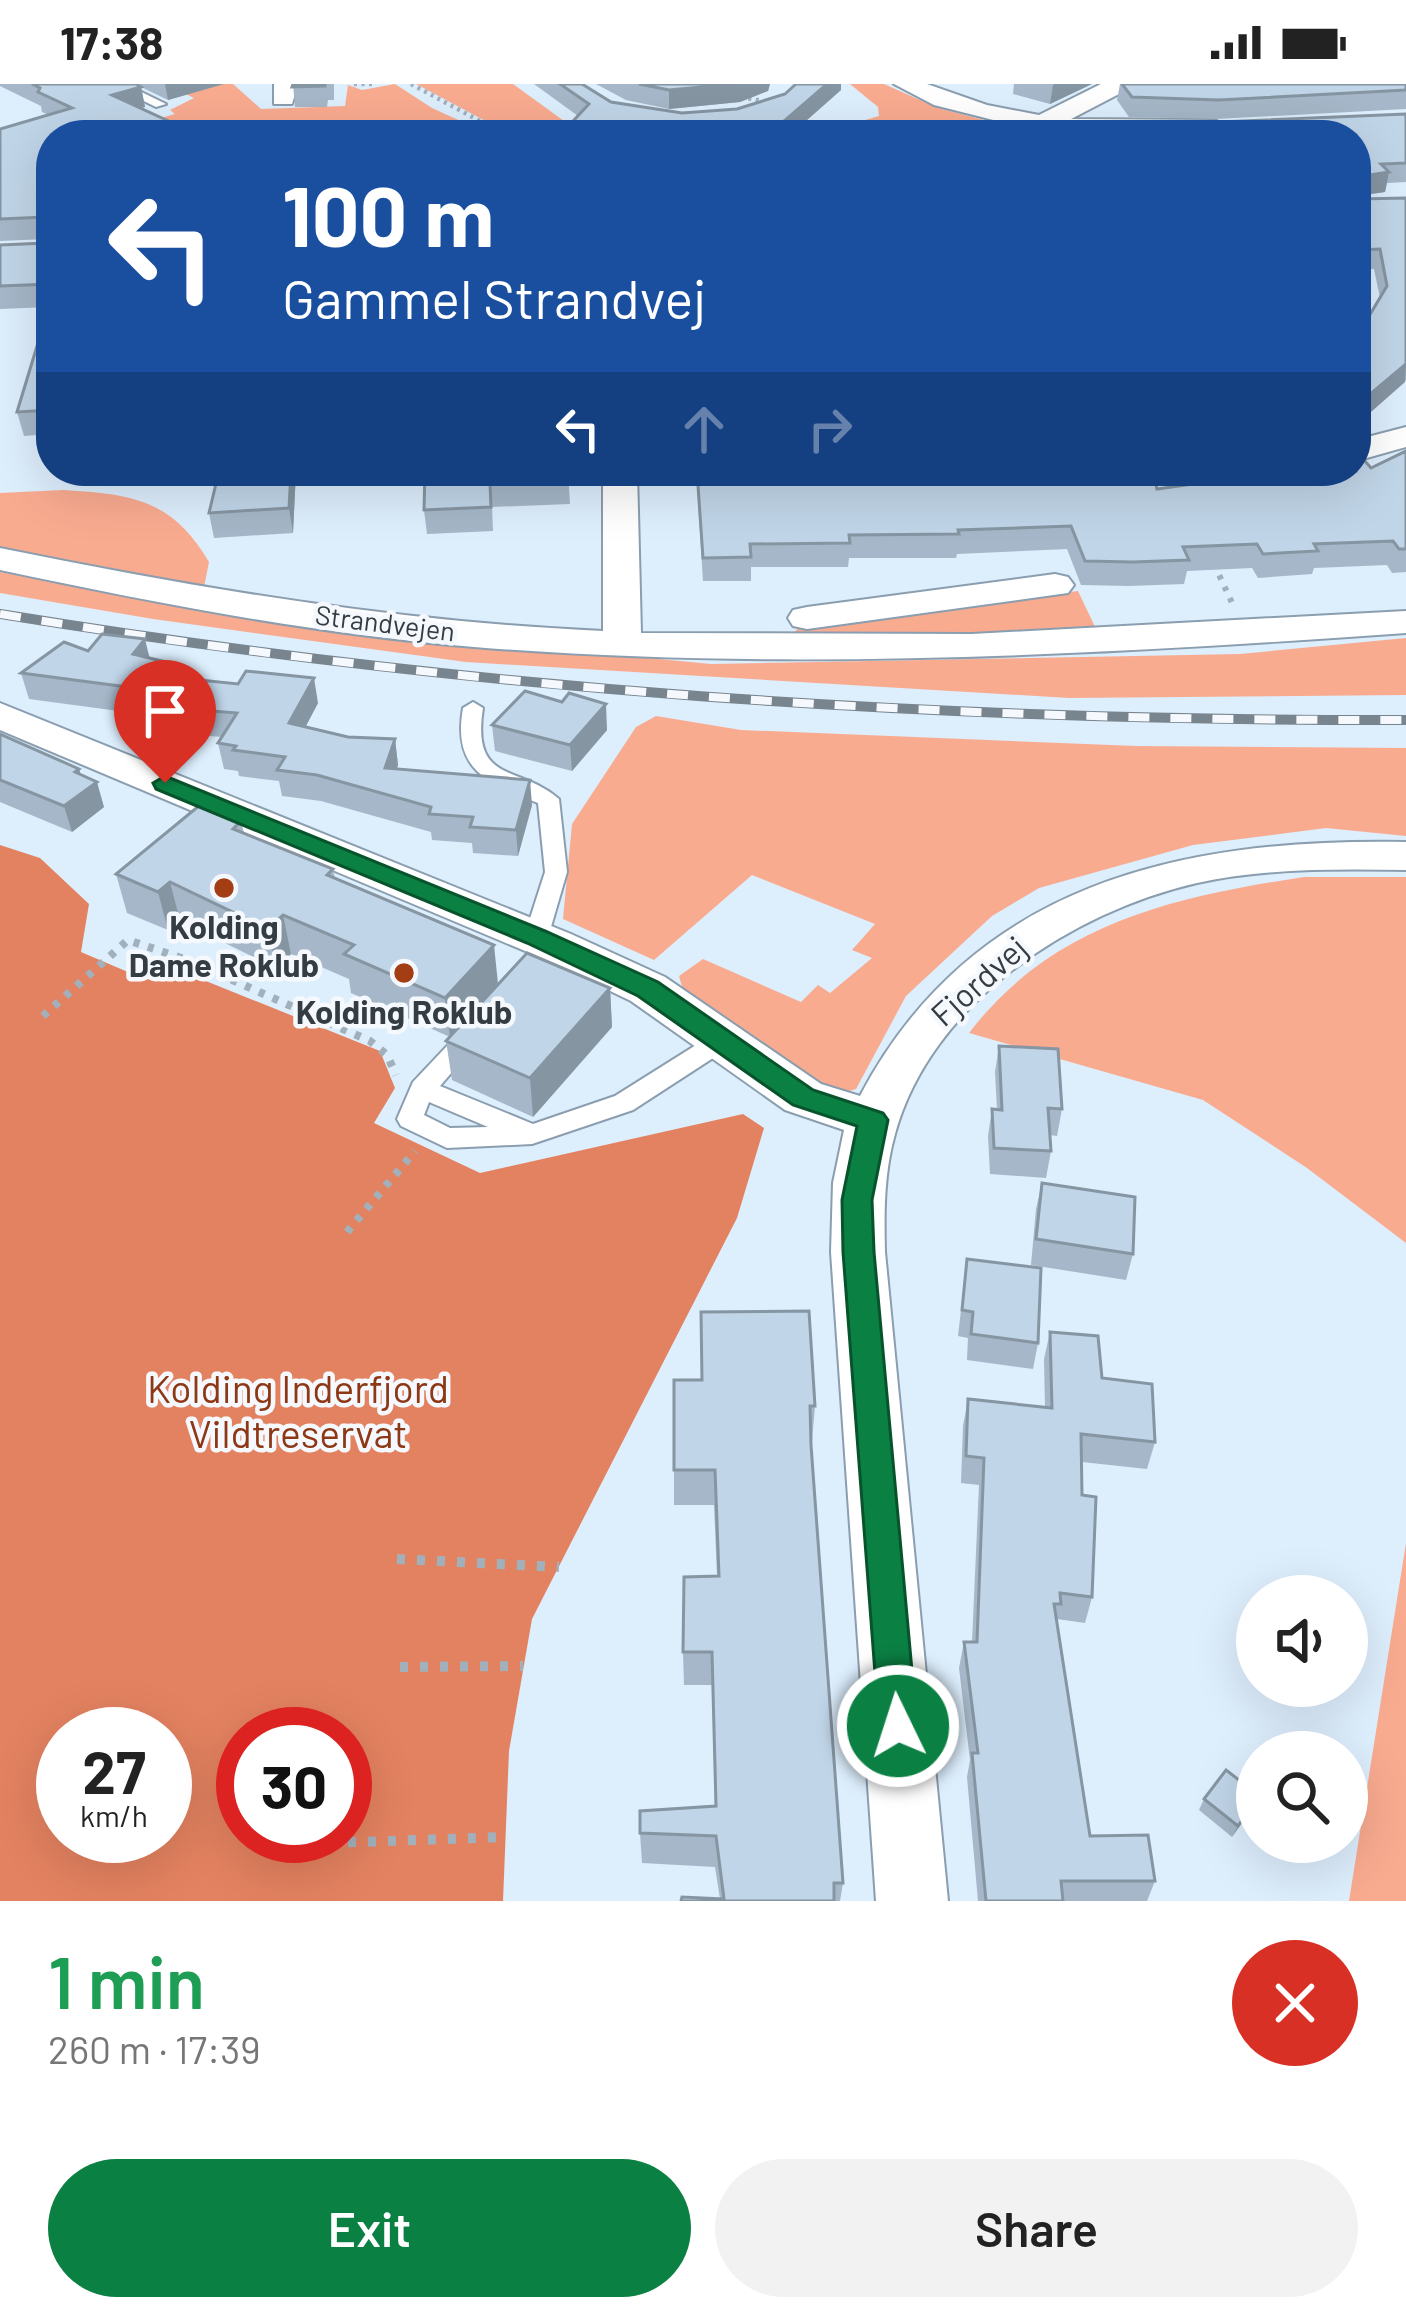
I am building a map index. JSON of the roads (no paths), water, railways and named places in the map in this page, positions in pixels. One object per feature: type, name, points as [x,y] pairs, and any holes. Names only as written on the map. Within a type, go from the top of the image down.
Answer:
[{"type":"street","points":[[906,84],[969,109],[1023,120]]},
{"type":"street","points":[[1050,120],[1114,87],[1221,84]]},
{"type":"street","points":[[1371,446],[1406,436]]},
{"type":"street","points":[[620,486],[622,642]]},
{"type":"street","name":"Strandvejen","points":[[0,559],[342,620],[537,640],[1040,645],[1406,622]]},
{"type":"street","points":[[775,645],[778,621],[972,600],[1055,585]]},
{"type":"street","points":[[0,715],[648,989],[803,1097],[873,1120]]},
{"type":"street","name":"Fjordvej","points":[[912,1901],[859,1252],[857,1200],[873,1120],[902,1060],[939,1010],[984,968],[1064,916],[1115,893],[1256,860],[1406,856]]},
{"type":"lane","points":[[115,84],[160,104]]},
{"type":"lane","points":[[473,708],[466,735],[477,763],[499,780],[548,799],[556,872],[543,948]]},
{"type":"lane","points":[[495,1009],[422,1089],[410,1119],[447,1138],[532,1134],[624,1103],[722,1041]]},
{"type":"lane","points":[[422,1089],[532,1134]]},
{"type":"railway","points":[[0,614],[352,663],[701,696],[1051,715],[1406,720]]},
{"type":"place","name":"Kolding Dame Roklub","points":[[224,888]]},
{"type":"place","name":"Kolding Roklub","points":[[404,973]]},
{"type":"park label","name":"Kolding Inderfjord Vildtreservat","points":[[298,1412]]}]
